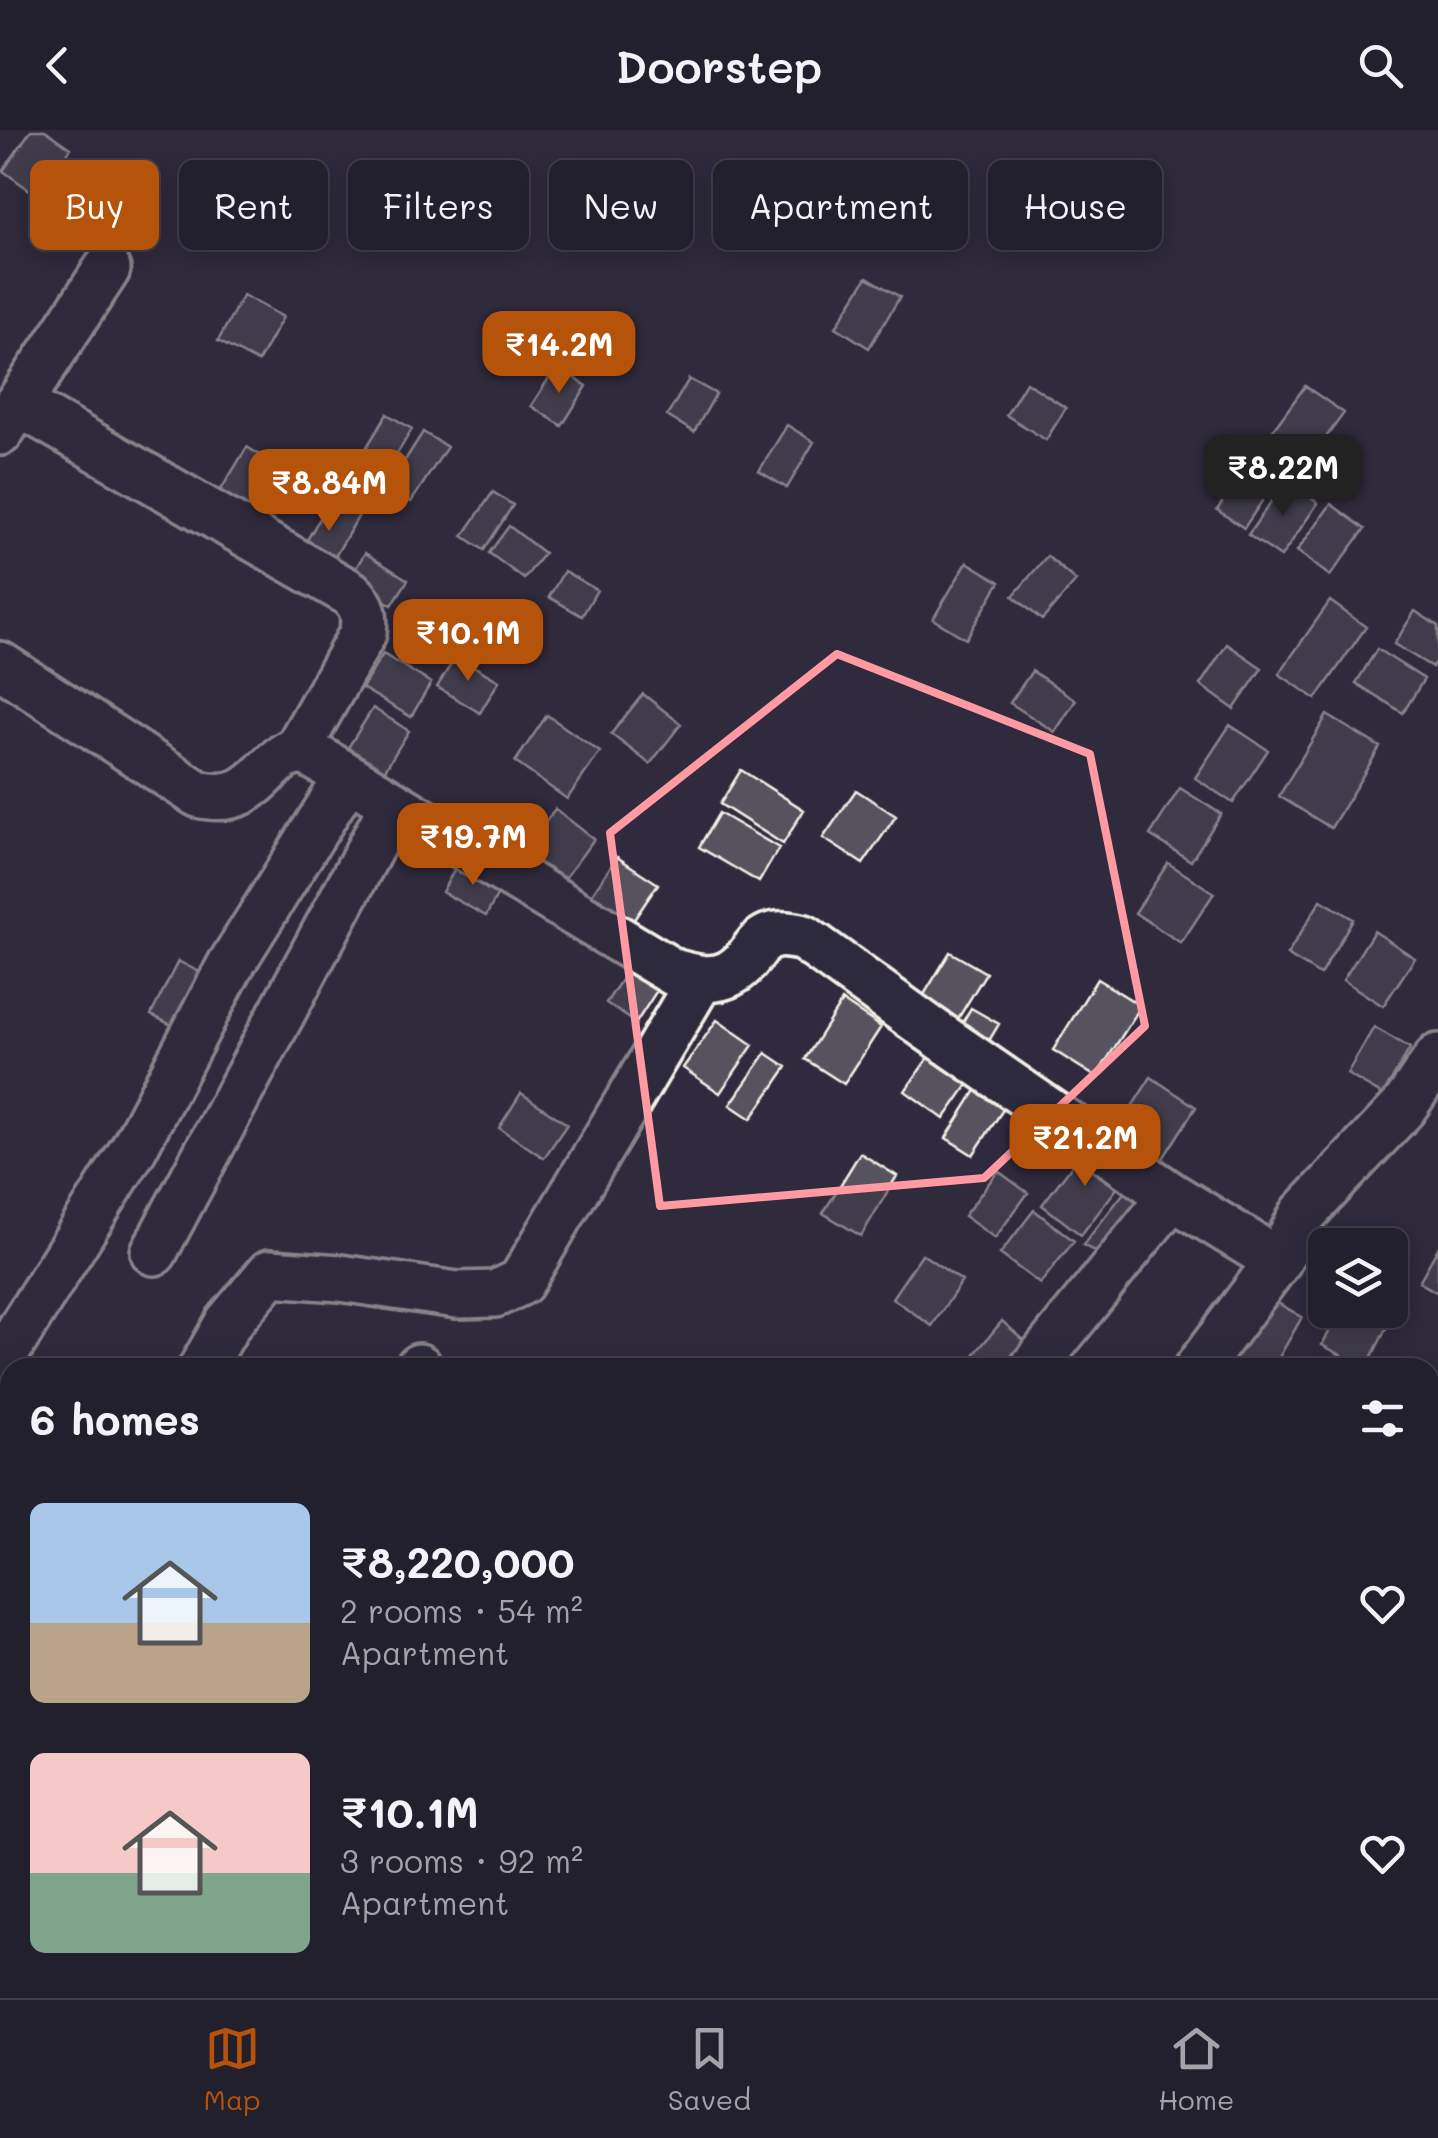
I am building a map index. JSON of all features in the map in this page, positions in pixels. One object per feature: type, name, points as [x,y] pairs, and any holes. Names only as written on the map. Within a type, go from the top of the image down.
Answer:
[{"type":"street","points":[[107,269],[9,417],[350,593],[361,603],[365,616],[363,633],[297,750]]},
{"type":"street","points":[[0,665],[198,794],[220,799],[236,795],[252,786],[286,753],[307,752],[673,972],[700,980],[730,973],[763,940],[785,933],[804,938],[1172,1196],[1278,1261]]},
{"type":"street","points":[[3,1358],[134,1148],[230,966],[348,777]]},
{"type":"street","points":[[154,1252],[393,806]]},
{"type":"street","points":[[208,1358],[228,1323],[270,1273],[340,1278],[457,1295],[495,1294],[521,1282],[700,980]]},
{"type":"street","points":[[1205,1358],[1278,1261],[1303,1214],[1402,1108],[1438,1058]]},
{"type":"street","points":[[1041,1358],[1172,1196]]},
{"type":"highlighted area","points":[[837,654],[1090,754],[1145,1026],[984,1178],[660,1206],[610,833]]},
{"type":"building","points":[[31,130],[45,130],[71,148],[63,160],[30,160],[30,190],[3,171]]},
{"type":"building","points":[[867,277],[900,297],[869,348],[836,327]]},
{"type":"building","points":[[243,295],[283,317],[258,362],[218,341]]},
{"type":"building","points":[[556,367],[587,386],[562,426],[531,406]]},
{"type":"building","points":[[689,379],[716,394],[694,432],[667,416]]},
{"type":"building","points":[[1026,382],[1066,408],[1046,440],[1006,415]]},
{"type":"building","points":[[1305,386],[1344,413],[1304,467],[1266,440]]},
{"type":"building","points":[[387,414],[412,429],[382,479],[357,463]]},
{"type":"building","points":[[787,425],[814,442],[787,488],[759,471]]},
{"type":"building","points":[[423,432],[447,447],[411,502],[388,487]]},
{"type":"building","points":[[247,447],[284,470],[247,528],[211,506]]},
{"type":"building","points":[[1259,449],[1285,467],[1244,528],[1217,510]]},
{"type":"building","points":[[1286,480],[1318,503],[1281,557],[1248,535]]},
{"type":"building","points":[[493,492],[513,505],[484,550],[463,536]]},
{"type":"building","points":[[333,496],[361,512],[326,572],[298,555]]},
{"type":"building","points":[[1331,504],[1365,529],[1330,576],[1297,551]]},
{"type":"building","points":[[509,526],[544,553],[524,579],[489,553]]},
{"type":"building","points":[[365,553],[408,580],[392,605],[349,579]]},
{"type":"building","points":[[1047,556],[1076,581],[1042,620],[1013,596]]},
{"type":"building","points":[[967,562],[1000,582],[966,639],[933,619]]},
{"type":"building","points":[[564,571],[597,590],[582,616],[549,597]]},
{"type":"building","points":[[1330,601],[1366,627],[1316,699],[1279,674]]},
{"type":"building","points":[[1415,611],[1438,626],[1438,658],[1432,667],[1394,644]]},
{"type":"building","points":[[1227,644],[1262,668],[1234,709],[1200,685]]},
{"type":"building","points":[[1377,649],[1424,679],[1403,713],[1356,683]]},
{"type":"building","points":[[383,654],[431,683],[411,717],[362,688]]},
{"type":"building","points":[[456,656],[499,681],[480,713],[437,687]]},
{"type":"building","points":[[1032,671],[1076,700],[1055,732],[1010,703]]},
{"type":"building","points":[[643,694],[681,724],[650,764],[611,734]]},
{"type":"building","points":[[373,708],[409,731],[376,784],[339,762]]},
{"type":"building","points":[[547,715],[600,752],[567,799],[515,762]]},
{"type":"building","points":[[1327,715],[1380,747],[1331,828],[1279,796]]},
{"type":"building","points":[[1230,725],[1268,750],[1233,803],[1195,778]]},
{"type":"building","points":[[741,770],[804,810],[783,844],[720,804]]},
{"type":"building","points":[[1180,788],[1221,814],[1191,861],[1150,835]]},
{"type":"building","points":[[856,790],[896,816],[863,864],[823,838]]},
{"type":"building","points":[[555,809],[594,839],[551,897],[512,868]]},
{"type":"building","points":[[719,813],[779,848],[759,882],[699,847]]},
{"type":"building","points":[[617,857],[658,884],[625,933],[584,906]]},
{"type":"building","points":[[460,860],[504,883],[486,916],[442,892]]},
{"type":"building","points":[[1168,863],[1214,893],[1181,943],[1135,913]]},
{"type":"building","points":[[1321,900],[1353,919],[1320,975],[1287,955]]},
{"type":"building","points":[[1374,931],[1415,958],[1383,1006],[1343,980]]},
{"type":"building","points":[[950,952],[986,973],[956,1022],[920,1001]]},
{"type":"building","points":[[635,959],[665,978],[636,1023],[606,1003]]},
{"type":"building","points":[[178,961],[209,977],[182,1030],[151,1015]]},
{"type":"building","points":[[1097,979],[1141,1006],[1096,1077],[1053,1050]]},
{"type":"building","points":[[842,1001],[881,1027],[844,1084],[805,1059]]},
{"type":"building","points":[[971,1008],[999,1024],[980,1056],[952,1040]]},
{"type":"building","points":[[717,1020],[753,1045],[720,1093],[683,1068]]},
{"type":"building","points":[[1374,1027],[1410,1048],[1383,1095],[1347,1074]]},
{"type":"building","points":[[937,1045],[977,1072],[944,1119],[905,1091]]},
{"type":"building","points":[[766,1053],[787,1067],[751,1119],[730,1105]]},
{"type":"building","points":[[1151,1077],[1196,1107],[1162,1160],[1116,1131]]},
{"type":"building","points":[[978,1087],[1006,1105],[973,1155],[946,1138]]},
{"type":"building","points":[[521,1093],[567,1124],[544,1158],[499,1128]]},
{"type":"building","points":[[1088,1144],[1128,1174],[1081,1235],[1042,1205]]},
{"type":"building","points":[[860,1153],[897,1176],[861,1236],[823,1213]]},
{"type":"building","points":[[998,1171],[1028,1193],[995,1238],[964,1216]]},
{"type":"building","points":[[1130,1185],[1150,1202],[1103,1256],[1083,1245]]},
{"type":"building","points":[[1034,1210],[1074,1241],[1040,1284],[1000,1254]]},
{"type":"building","points":[[1438,1248],[1438,1293],[1419,1282]]},
{"type":"building","points":[[922,1254],[962,1281],[932,1326],[892,1298]]},
{"type":"building","points":[[1257,1291],[1302,1317],[1279,1358],[1219,1356]]},
{"type":"building","points":[[1002,1321],[1034,1349],[1026,1358],[971,1358]]},
{"type":"building","points":[[1331,1328],[1386,1328],[1371,1358],[1347,1358],[1322,1345]]}]
